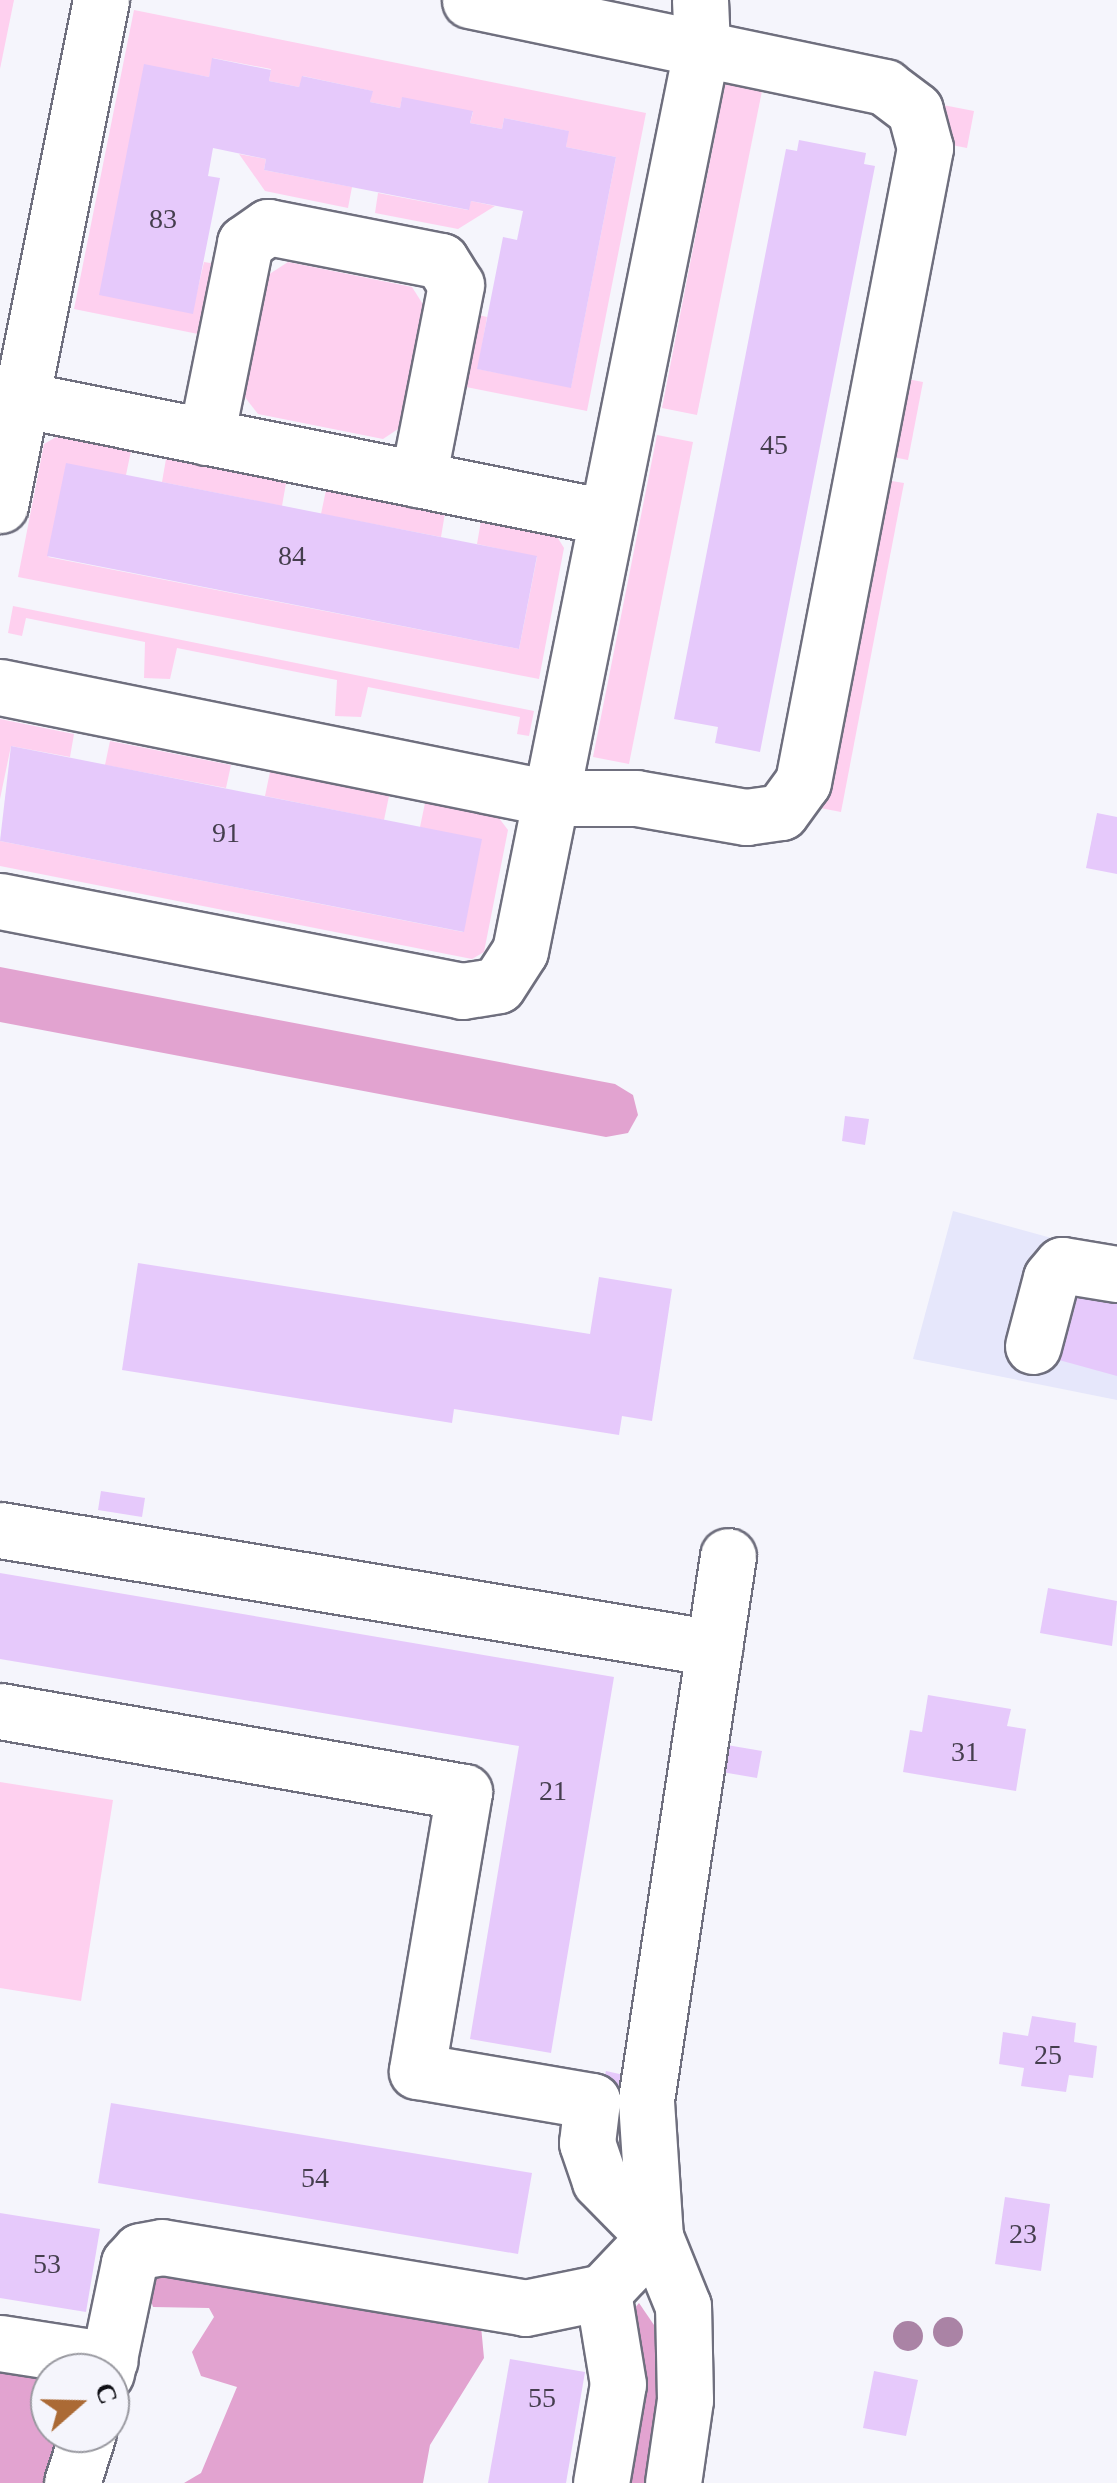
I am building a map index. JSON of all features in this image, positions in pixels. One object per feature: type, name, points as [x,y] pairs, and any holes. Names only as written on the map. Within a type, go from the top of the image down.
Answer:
[{"type":"street","points":[[0,505],[11,397],[101,0]]},
{"type":"street","points":[[0,687],[550,798],[636,798],[746,818],[781,812],[803,782],[924,148],[915,110],[884,88],[701,23],[470,0]]},
{"type":"street","points":[[0,901],[462,992],[498,985],[520,951],[701,23]]},
{"type":"street","points":[[206,436],[245,242],[268,227],[383,250],[441,262],[456,285],[418,479]]},
{"type":"street","points":[[11,397],[606,517]]},
{"type":"street","points":[[1033,1346],[1052,1278],[1062,1266],[1117,1274]]},
{"type":"street","points":[[0,1530],[714,1648]]},
{"type":"street","points":[[673,2483],[685,2400],[684,2306],[654,2237],[646,2100],[728,1556]]},
{"type":"street","points":[[0,1712],[464,1792],[417,2072],[592,2101],[586,2143],[600,2181],[654,2237]]},
{"type":"street","points":[[111,2353],[128,2264],[140,2251],[162,2247],[524,2308],[603,2292],[654,2237]]},
{"type":"street","points":[[601,2483],[618,2384],[603,2292]]},
{"type":"street","points":[[0,2343],[47,2353]]},
{"type":"street","points":[[72,2483],[82,2453]]},
{"type":"shaded area","points":[[0,0],[14,0],[0,69]]},
{"type":"shaded area","points":[[134,10],[646,113],[587,411],[456,385],[470,313],[487,317],[478,369],[571,387],[616,157],[566,147],[568,131],[504,118],[502,129],[470,123],[473,112],[402,98],[400,108],[370,102],[372,91],[303,76],[299,87],[269,81],[271,69],[213,58],[209,77],[144,65],[192,313],[204,262],[222,265],[208,336],[74,309]]},
{"type":"shaded area","points":[[728,69],[765,76],[697,415],[662,408]]},
{"type":"shaded area","points":[[943,105],[974,111],[967,148],[936,142]]},
{"type":"shaded area","points":[[239,154],[266,159],[264,170],[352,187],[348,208],[265,191]]},
{"type":"shaded area","points":[[378,193],[468,210],[471,201],[495,206],[458,229],[375,213]]},
{"type":"shaded area","points":[[288,262],[412,287],[424,306],[401,427],[383,439],[258,414],[244,396],[268,275]]},
{"type":"shaded area","points":[[892,376],[923,382],[908,460],[877,454]]},
{"type":"shaded area","points":[[657,435],[693,442],[629,764],[593,757]]},
{"type":"shaded area","points":[[56,437],[131,451],[126,475],[48,557],[519,649],[537,557],[477,544],[481,521],[556,535],[564,548],[539,679],[18,577],[44,444]]},
{"type":"shaded area","points":[[166,459],[286,483],[282,506],[162,482]]},
{"type":"shaded area","points":[[873,478],[904,483],[841,812],[810,806]]},
{"type":"shaded area","points":[[326,490],[445,513],[441,537],[321,514]]},
{"type":"shaded area","points":[[13,606],[534,711],[529,736],[517,734],[520,717],[368,687],[361,717],[335,716],[337,680],[177,648],[170,679],[144,678],[145,642],[26,618],[22,636],[8,633]]},
{"type":"shaded area","points":[[0,719],[74,734],[70,757],[11,746],[0,799]]},
{"type":"shaded area","points":[[110,741],[231,765],[226,788],[105,765]]},
{"type":"shaded area","points":[[270,772],[389,796],[384,820],[265,796]]},
{"type":"shaded area","points":[[425,803],[499,818],[508,830],[484,952],[472,959],[0,866],[0,841],[463,932],[420,827]]},
{"type":"shaded area","points":[[0,967],[615,1084],[633,1095],[638,1115],[628,1133],[606,1137],[0,1022]]},
{"type":"shaded area","points":[[953,1211],[1117,1256],[1117,1400],[913,1359]]},
{"type":"shaded area","points":[[0,1782],[113,1800],[81,2001],[0,1988]]},
{"type":"shaded area","points":[[166,2264],[481,2326],[484,2358],[430,2445],[423,2483],[184,2483],[201,2473],[237,2387],[201,2376],[192,2352],[214,2317],[209,2308],[153,2307],[143,2276]]},
{"type":"shaded area","points":[[639,2303],[654,2325],[661,2401],[650,2483],[622,2483],[617,2329]]},
{"type":"shaded area","points":[[0,2368],[30,2371],[30,2453],[58,2453],[48,2483],[0,2483]]},
{"type":"building","points":[[212,58],[271,70],[269,81],[299,87],[302,76],[373,91],[370,102],[400,108],[402,97],[473,111],[470,123],[502,129],[504,118],[569,131],[566,147],[616,157],[571,388],[477,369],[503,237],[517,240],[523,211],[471,201],[469,210],[264,170],[266,159],[213,148],[208,176],[220,178],[193,314],[99,295],[144,64],[209,77]]},
{"type":"building","points":[[799,140],[866,153],[864,164],[875,166],[760,752],[715,743],[718,727],[674,719],[786,149],[797,151]]},
{"type":"building","points":[[66,463],[537,556],[519,649],[47,556]]},
{"type":"building","points":[[11,746],[482,839],[464,932],[0,841]]},
{"type":"building","points":[[1097,813],[1117,817],[1117,874],[1086,868]]},
{"type":"building","points":[[845,1116],[869,1119],[865,1145],[842,1141]]},
{"type":"building","points":[[138,1263],[590,1334],[599,1277],[672,1289],[652,1421],[622,1416],[619,1435],[454,1409],[452,1423],[122,1370]]},
{"type":"building","points":[[1079,1285],[1117,1296],[1117,1376],[1059,1360]]},
{"type":"building","points":[[101,1491],[145,1498],[142,1517],[98,1510]]},
{"type":"building","points":[[0,1573],[614,1677],[551,2053],[470,2039],[519,1746],[0,1659]]},
{"type":"building","points":[[1048,1588],[1117,1601],[1112,1646],[1040,1633]]},
{"type":"building","points":[[928,1695],[1011,1709],[1007,1726],[1026,1729],[1016,1791],[903,1772],[910,1730],[922,1732]]},
{"type":"building","points":[[721,1744],[762,1751],[757,1778],[716,1771]]},
{"type":"building","points":[[1032,2016],[1076,2023],[1074,2042],[1097,2046],[1093,2078],[1069,2075],[1066,2092],[1021,2086],[1024,2068],[999,2064],[1003,2032],[1028,2036]]},
{"type":"building","points":[[606,2071],[624,2075],[621,2093],[602,2089]]},
{"type":"building","points":[[111,2103],[532,2173],[518,2254],[98,2183]]},
{"type":"building","points":[[1005,2197],[1050,2204],[1041,2271],[995,2264]]},
{"type":"building","points":[[0,2213],[100,2229],[86,2312],[0,2298]]},
{"type":"building","points":[[510,2359],[585,2372],[566,2483],[488,2483]]},
{"type":"building","points":[[874,2371],[918,2380],[906,2436],[863,2428]]}]
